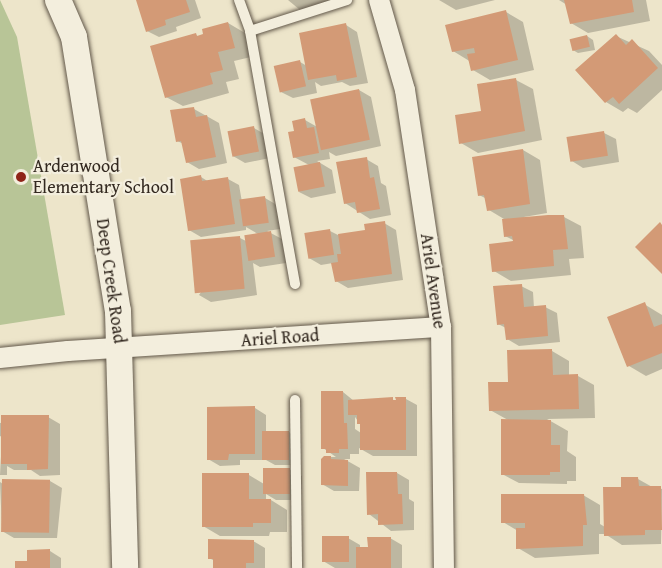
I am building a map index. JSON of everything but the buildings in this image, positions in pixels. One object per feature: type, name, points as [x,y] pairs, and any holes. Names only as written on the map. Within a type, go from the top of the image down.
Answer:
[{"type":"street","name":"Deep Creek Road","points":[[58,0],[74,38],[118,311],[125,568]]},
{"type":"street","name":"Ariel Avenue","points":[[379,0],[405,90],[441,327],[444,568]]},
{"type":"street","name":"Ariel Road","points":[[0,358],[441,327]]},
{"type":"lane","points":[[239,0],[250,31],[295,284]]},
{"type":"lane","points":[[250,31],[347,0]]},
{"type":"lane","points":[[295,400],[297,568]]},
{"type":"green space","name":"Ardenwood Elementary School","points":[[0,0],[17,37],[65,315],[0,325]]},
{"type":"place","name":"Ardenwood Elementary School","points":[[21,177]]}]
